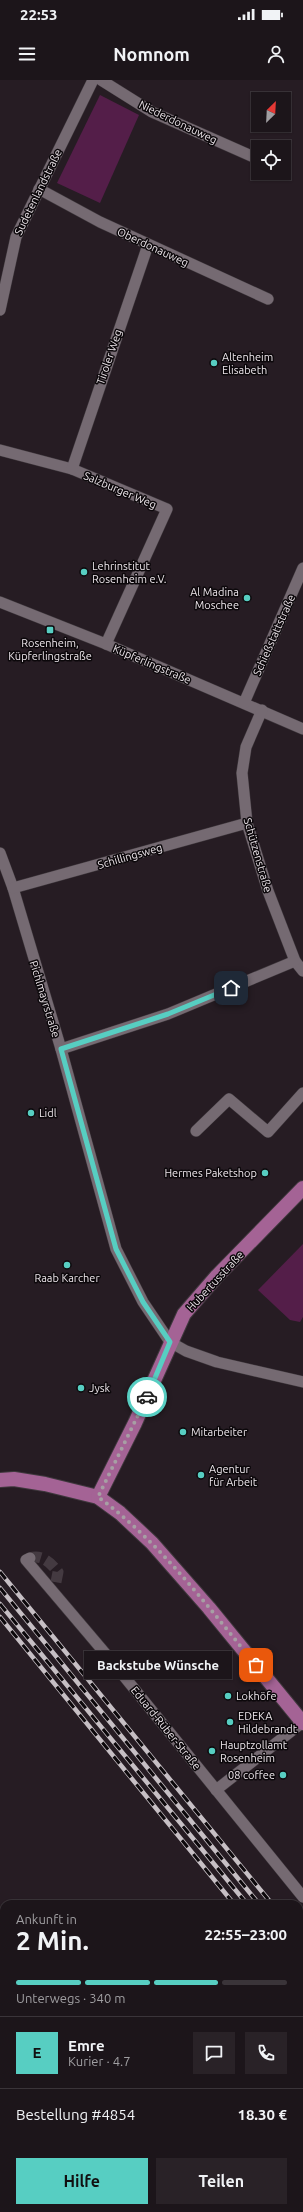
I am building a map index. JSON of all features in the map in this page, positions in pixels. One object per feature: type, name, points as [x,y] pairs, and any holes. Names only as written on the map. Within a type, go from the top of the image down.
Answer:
[{"type":"main road","name":"Hubertusstraße","points":[[98,1497],[153,1384],[170,1342],[184,1314],[202,1292],[303,1188]]},
{"type":"main road","points":[[0,1480],[14,1479],[45,1484],[98,1497],[120,1513],[152,1543],[209,1608],[303,1723]]},
{"type":"street","name":"Sudetenlandstraße","points":[[0,310],[16,237],[93,80]]},
{"type":"street","name":"Niederdonauweg","points":[[101,80],[152,112],[251,156]]},
{"type":"street","name":"Oberdonauweg","points":[[40,189],[100,222],[268,300]]},
{"type":"street","name":"Tiroler Weg","points":[[72,469],[148,245]]},
{"type":"street","name":"Salzburger Weg","points":[[0,450],[72,469],[167,509],[106,644]]},
{"type":"street","name":"Schießstattstraße","points":[[244,703],[303,568]]},
{"type":"street","name":"Küpferlingstraße","points":[[0,602],[106,644],[262,710],[303,730]]},
{"type":"street","name":"Schützenstraße","points":[[262,710],[246,747],[242,773],[247,823],[268,891],[295,961],[303,971]]},
{"type":"street","name":"Schillingsweg","points":[[13,888],[247,823]]},
{"type":"street","name":"Pichlmayrstraße","points":[[0,854],[13,888],[61,1049],[116,1249],[143,1302],[170,1342]]},
{"type":"street","points":[[61,1049],[168,1014],[295,961]]},
{"type":"street","points":[[196,1131],[229,1099],[268,1132],[303,1093]]},
{"type":"street","points":[[170,1342],[186,1351],[217,1362],[303,1382]]},
{"type":"street","name":"Eduard-Rüber-Straße","points":[[30,1558],[26,1560],[54,1590],[303,1898]]},
{"type":"street","points":[[216,1790],[303,1723]]},
{"type":"shaded area","points":[[100,95],[139,115],[100,203],[57,183]]},
{"type":"shaded area","points":[[303,1244],[303,1317],[300,1322],[290,1320],[258,1290]]},
{"type":"tunnel","points":[[30,1558],[42,1558],[58,1572],[55,1587]]},
{"type":"railway","points":[[0,1572],[269,1900]]},
{"type":"railway","points":[[0,1588],[256,1900]]},
{"type":"railway","points":[[0,1604],[244,1900]]},
{"type":"railway","points":[[0,1617],[231,1900]]},
{"type":"way so far","points":[[147,1397],[98,1497],[120,1513],[152,1543],[209,1608],[256,1665]]},
{"type":"place","name":"Altenheim Elisabeth","points":[[214,363]]},
{"type":"place","name":"Lehrinstitut Rosenheim e.V.","points":[[84,572]]},
{"type":"place","name":"Al Madina Moschee","points":[[247,598]]},
{"type":"place","name":"Rosenheim, Küpferlingstraße","points":[[50,630]]},
{"type":"place","name":"Lidl","points":[[31,1113]]},
{"type":"place","name":"Hermes Paketshop","points":[[265,1173]]},
{"type":"place","name":"Raab Karcher","points":[[67,1265]]},
{"type":"place","name":"Jysk","points":[[81,1388]]},
{"type":"place","name":"Mitarbeiter","points":[[183,1432]]},
{"type":"place","name":"Agentur für Arbeit","points":[[201,1475]]},
{"type":"place","name":"Backstube Wünsche","points":[[256,1665]]},
{"type":"place","name":"Lokhöfe","points":[[228,1696]]},
{"type":"place","name":"EDEKA Hildebrandt","points":[[230,1722]]},
{"type":"place","name":"Hauptzollamt Rosenheim","points":[[212,1751]]},
{"type":"place","name":"08 coffee","points":[[283,1775]]},
{"type":"route","points":[[147,1397],[170,1342],[143,1302],[116,1249],[61,1049],[168,1014],[231,988]]}]
